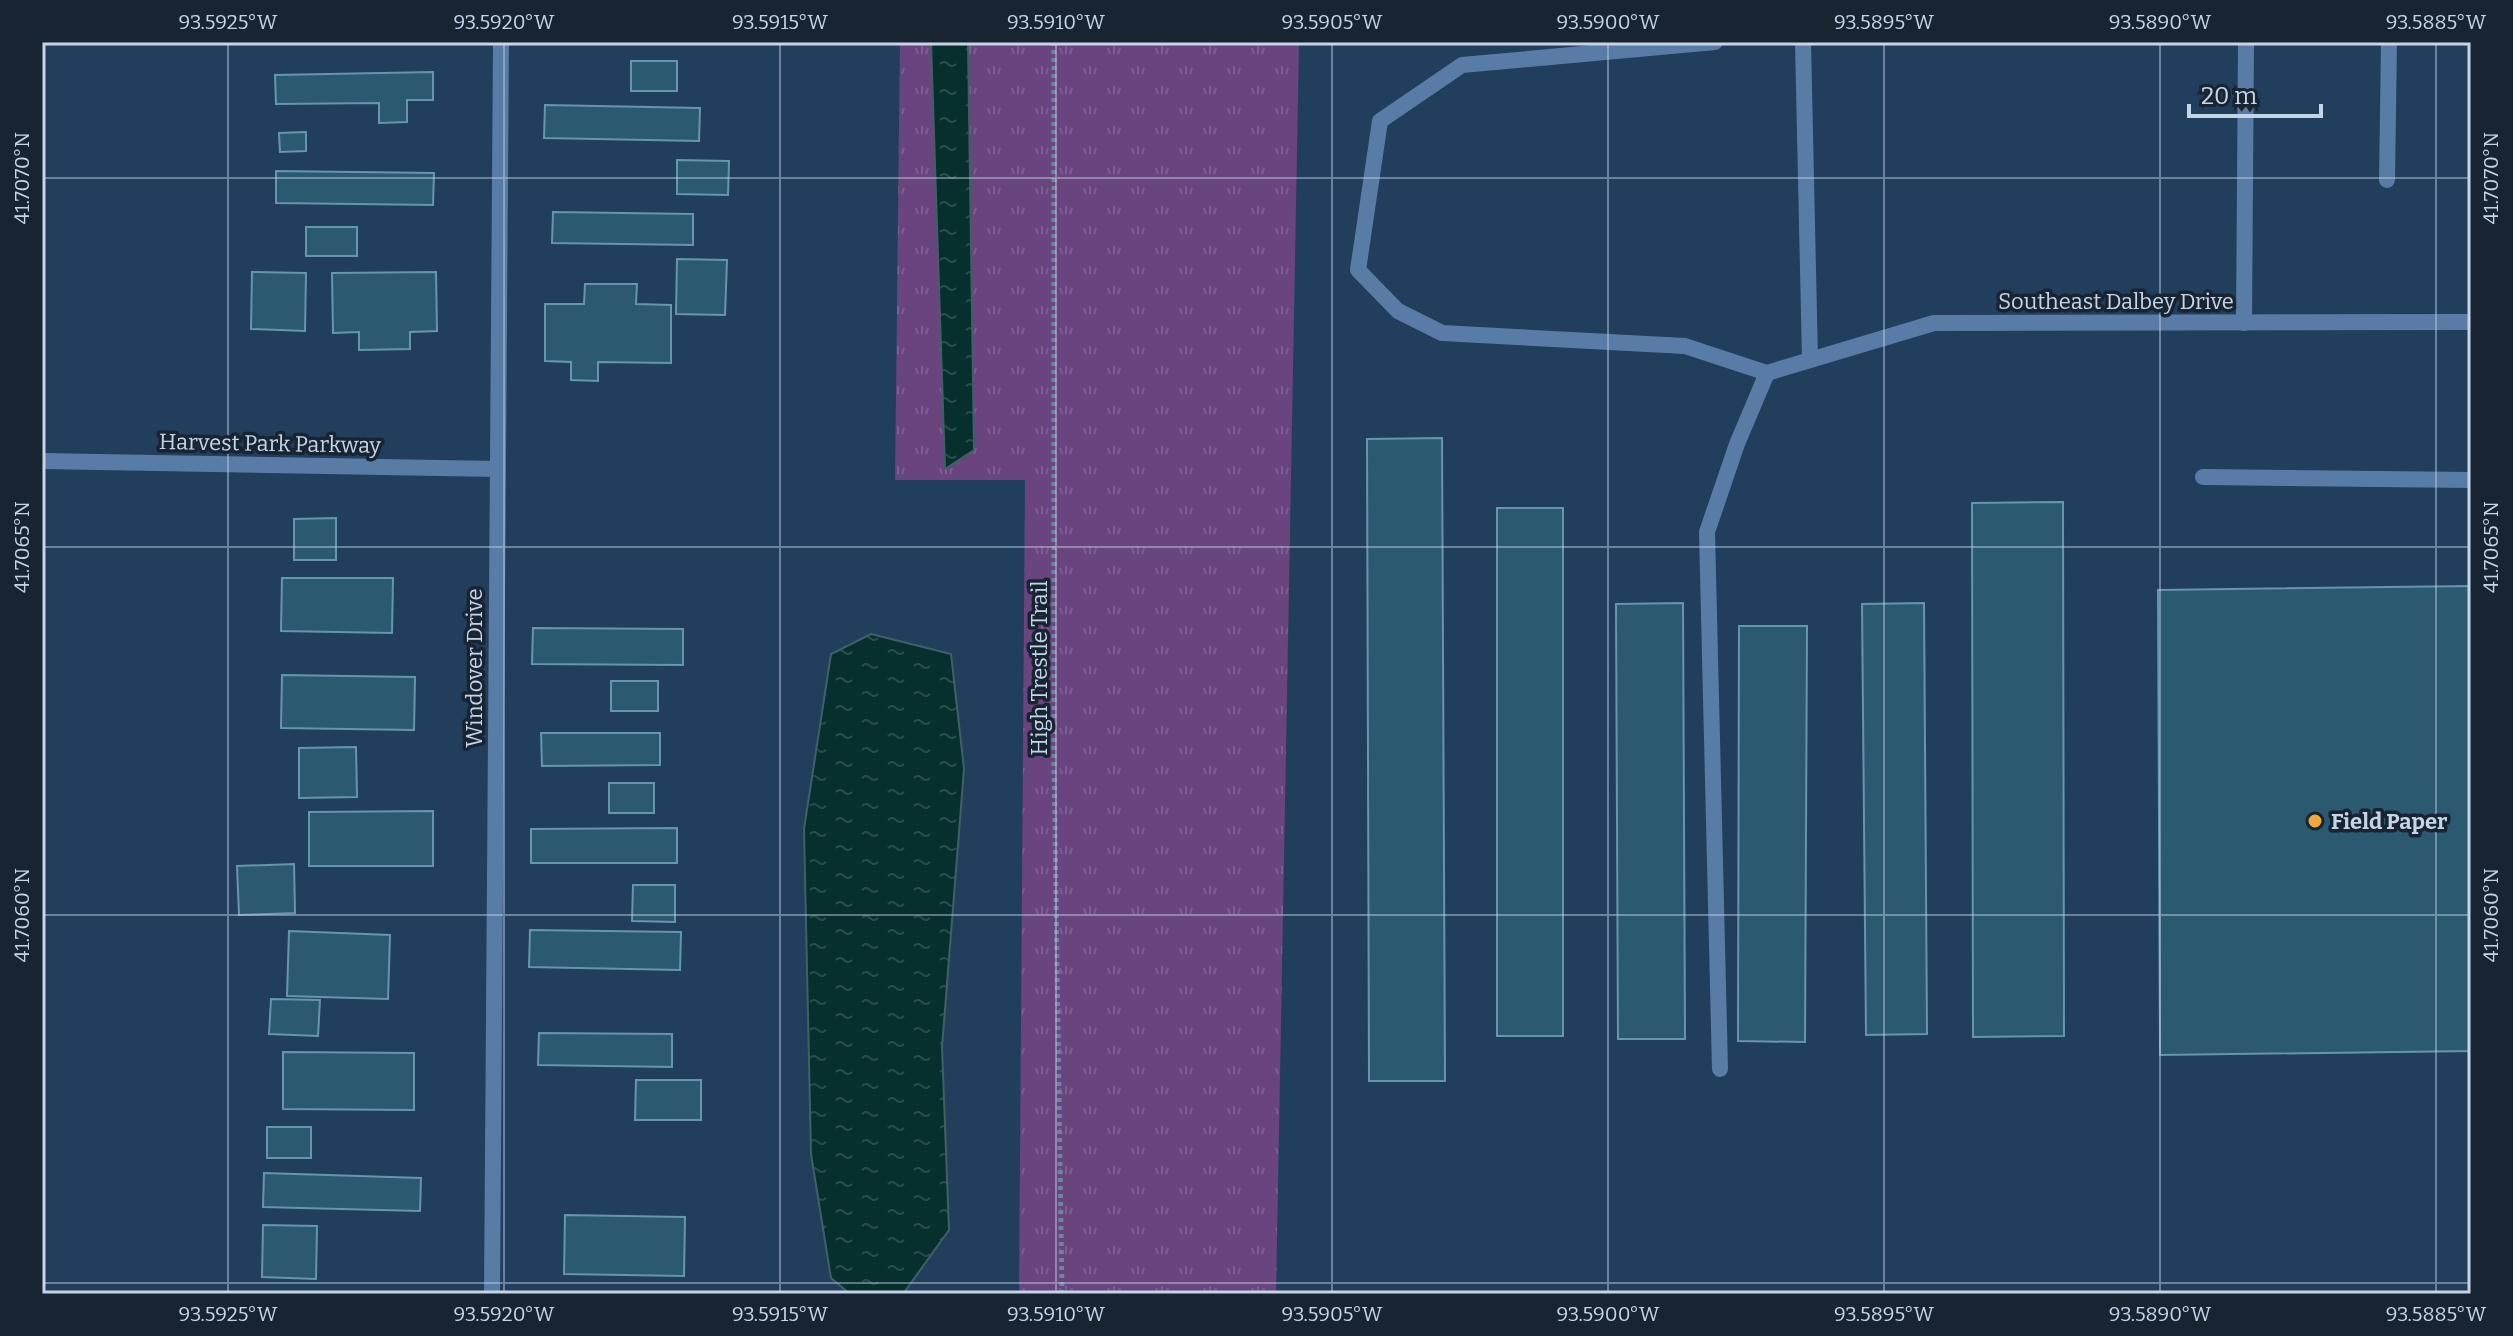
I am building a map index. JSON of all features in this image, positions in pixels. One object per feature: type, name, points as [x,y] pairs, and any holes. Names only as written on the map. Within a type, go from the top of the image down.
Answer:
[{"type":"street","name":"Windover Drive","points":[[492,1294],[501,42]]},
{"type":"street","points":[[1715,42],[1462,65],[1380,121],[1358,270],[1398,311],[1442,333],[1685,346],[1767,373],[1737,444],[1707,532],[1720,1069]]},
{"type":"street","points":[[1803,42],[1810,360]]},
{"type":"street","points":[[2244,323],[2246,42]]},
{"type":"street","points":[[2387,180],[2389,42]]},
{"type":"street","name":"Southeast Dalbey Drive","points":[[1767,373],[1934,323],[2471,322]]},
{"type":"street","name":"Harvest Park Parkway","points":[[42,461],[497,469]]},
{"type":"street","points":[[2203,477],[2471,480]]},
{"type":"path","name":"High Trestle Trail","points":[[1054,42],[1054,764],[1062,1294]]},
{"type":"green space","points":[[900,42],[1299,42],[1276,1294],[1019,1294],[1025,480],[895,480]]},
{"type":"water","points":[[931,42],[968,42],[974,450],[945,469]]},
{"type":"water","points":[[871,634],[951,654],[964,769],[942,1047],[949,1230],[903,1294],[850,1294],[831,1278],[811,1154],[804,829],[831,654]]},
{"type":"building","points":[[631,61],[677,61],[677,91],[631,91]]},
{"type":"building","points":[[433,72],[433,100],[407,100],[407,122],[379,123],[379,103],[276,104],[275,75]]},
{"type":"building","points":[[545,105],[700,108],[699,141],[544,138]]},
{"type":"building","points":[[306,132],[306,151],[280,152],[279,133]]},
{"type":"building","points":[[677,160],[729,161],[728,195],[677,194]]},
{"type":"building","points":[[276,171],[434,173],[433,205],[276,203]]},
{"type":"building","points":[[553,212],[693,214],[693,245],[552,243]]},
{"type":"building","points":[[306,227],[357,227],[357,256],[306,256]]},
{"type":"building","points":[[677,259],[727,260],[725,315],[676,314]]},
{"type":"building","points":[[252,272],[306,273],[305,331],[251,329]]},
{"type":"building","points":[[436,272],[437,331],[410,332],[410,349],[359,350],[359,332],[333,333],[332,273]]},
{"type":"building","points":[[585,284],[637,284],[636,304],[671,305],[671,363],[598,362],[598,381],[571,380],[571,362],[545,361],[545,304],[584,304]]},
{"type":"building","points":[[1442,438],[1445,1081],[1369,1081],[1367,439]]},
{"type":"building","points":[[2063,502],[2064,1036],[1973,1037],[1972,503]]},
{"type":"building","points":[[1497,508],[1563,508],[1563,1036],[1497,1036]]},
{"type":"building","points":[[336,518],[336,560],[294,560],[294,519]]},
{"type":"building","points":[[282,578],[393,578],[392,633],[281,631]]},
{"type":"building","name":"Field Paper","points":[[2471,586],[2471,1051],[2160,1055],[2158,590]]},
{"type":"building","points":[[1683,603],[1685,1039],[1618,1039],[1616,604]]},
{"type":"building","points":[[1924,603],[1927,1034],[1866,1035],[1862,604]]},
{"type":"building","points":[[1739,626],[1807,626],[1805,1042],[1738,1041]]},
{"type":"building","points":[[533,628],[683,629],[683,665],[532,664]]},
{"type":"building","points":[[282,675],[415,677],[414,730],[281,728]]},
{"type":"building","points":[[611,681],[658,681],[658,711],[611,711]]},
{"type":"building","points":[[541,733],[660,733],[660,765],[542,766]]},
{"type":"building","points":[[356,747],[357,797],[299,798],[299,748]]},
{"type":"building","points":[[609,783],[654,783],[654,813],[609,813]]},
{"type":"building","points":[[433,811],[433,866],[309,866],[309,812]]},
{"type":"building","points":[[677,828],[677,863],[531,863],[531,829]]},
{"type":"building","points":[[294,864],[295,913],[239,915],[237,866]]},
{"type":"building","points":[[633,885],[675,885],[675,922],[632,921]]},
{"type":"building","points":[[530,930],[681,932],[680,970],[529,967]]},
{"type":"building","points":[[289,931],[390,935],[388,999],[287,996]]},
{"type":"building","points":[[271,999],[320,1000],[318,1036],[269,1034]]},
{"type":"building","points":[[539,1033],[672,1034],[672,1067],[538,1065]]},
{"type":"building","points":[[283,1052],[414,1053],[414,1110],[283,1109]]},
{"type":"building","points":[[636,1080],[701,1080],[701,1120],[635,1120]]},
{"type":"building","points":[[267,1127],[311,1127],[311,1158],[267,1158]]},
{"type":"building","points":[[264,1173],[421,1178],[420,1211],[263,1207]]},
{"type":"building","points":[[565,1215],[685,1217],[684,1276],[564,1274]]},
{"type":"building","points":[[263,1225],[317,1226],[316,1279],[262,1277]]},
{"type":"place","name":"Field Paper","points":[[2315,821]]}]
